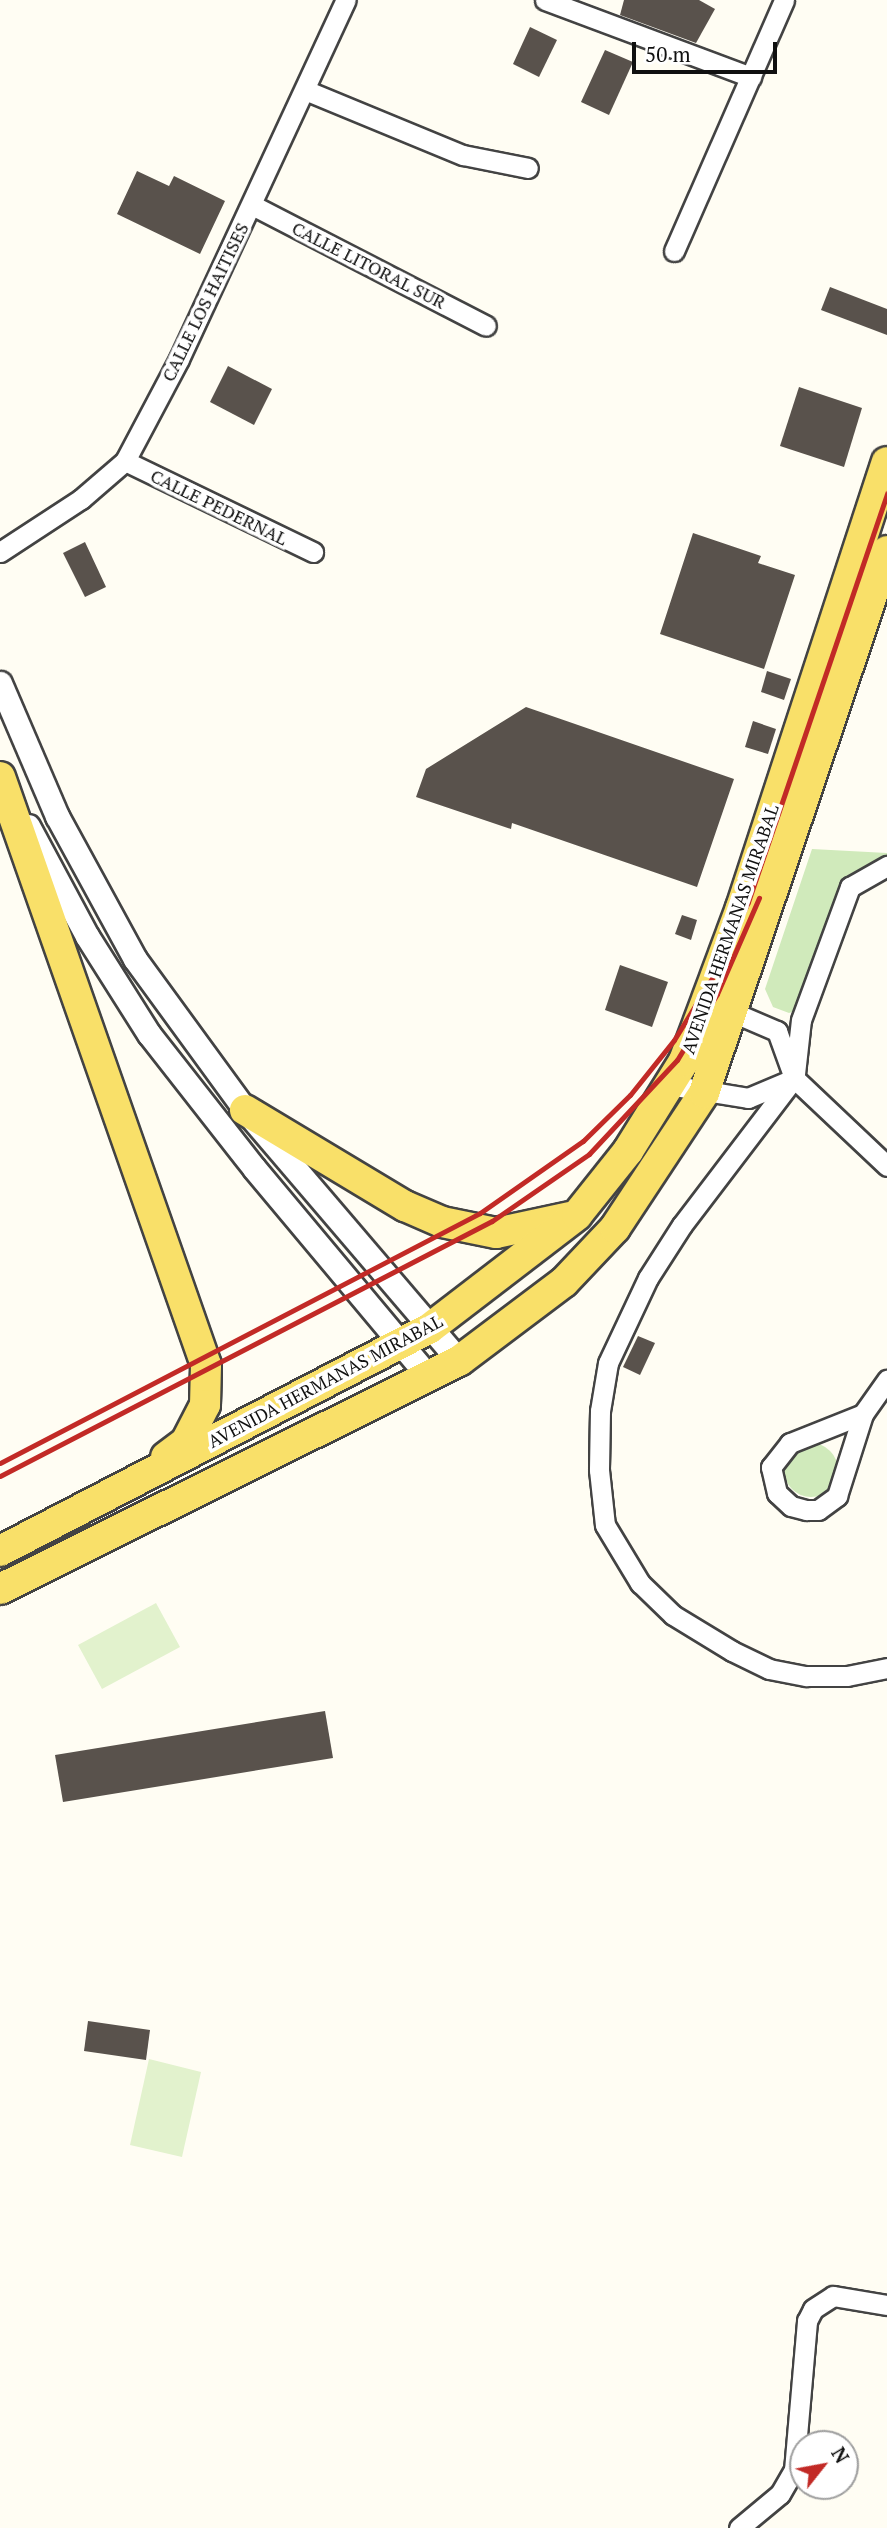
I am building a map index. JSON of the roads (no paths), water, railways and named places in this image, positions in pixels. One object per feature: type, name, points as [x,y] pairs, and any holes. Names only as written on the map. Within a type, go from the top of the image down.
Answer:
[{"type":"main road","name":"AVENIDA HERMANAS MIRABAL","points":[[0,1589],[459,1361],[564,1282],[615,1228],[704,1093],[717,1007],[741,908],[887,461]]},
{"type":"main road","name":"AVENIDA HERMANAS MIRABAL","points":[[0,1551],[430,1328],[577,1215],[628,1151],[717,1007],[887,551]]},
{"type":"main road","points":[[0,776],[206,1364],[205,1405],[186,1442],[127,1486]]},
{"type":"main road","points":[[245,1110],[405,1206],[442,1222],[496,1233],[577,1215]]},
{"type":"street","name":"CALLE LOS HAITISES","points":[[0,552],[81,499],[125,461],[252,205],[346,0]]},
{"type":"street","points":[[545,0],[751,77]]},
{"type":"street","points":[[674,251],[784,0]]},
{"type":"street","points":[[305,90],[463,155],[528,168]]},
{"type":"street","name":"CALLE LITORAL SUR","points":[[252,205],[486,326]]},
{"type":"street","name":"CALLE PEDERNAL","points":[[125,461],[313,552]]},
{"type":"street","points":[[0,683],[29,756],[95,891],[142,969],[245,1110],[459,1361]]},
{"type":"street","points":[[0,776],[87,936],[149,1034],[254,1168],[428,1376]]},
{"type":"street","points":[[887,866],[850,887],[801,1020],[794,1078],[682,1225],[649,1278],[608,1363],[600,1411],[598,1470],[605,1525],[640,1583],[673,1615],[732,1651],[769,1669],[806,1676],[847,1676],[887,1668]]},
{"type":"street","points":[[717,1007],[777,1031],[794,1078],[887,1166]]},
{"type":"street","points":[[669,1085],[704,1093],[748,1098],[794,1078]]},
{"type":"street","points":[[863,1414],[790,1443],[771,1467],[777,1493],[791,1506],[806,1510],[829,1505],[844,1485],[863,1414],[887,1381]]},
{"type":"street","points":[[739,2528],[780,2494],[794,2470],[807,2321],[813,2309],[834,2296],[887,2305]]},
{"type":"railway","points":[[0,1463],[480,1213],[583,1141],[630,1095],[674,1040],[712,978],[748,902],[887,493]]},
{"type":"railway","points":[[0,1476],[492,1221],[589,1154],[677,1060],[717,994],[759,898]]}]
